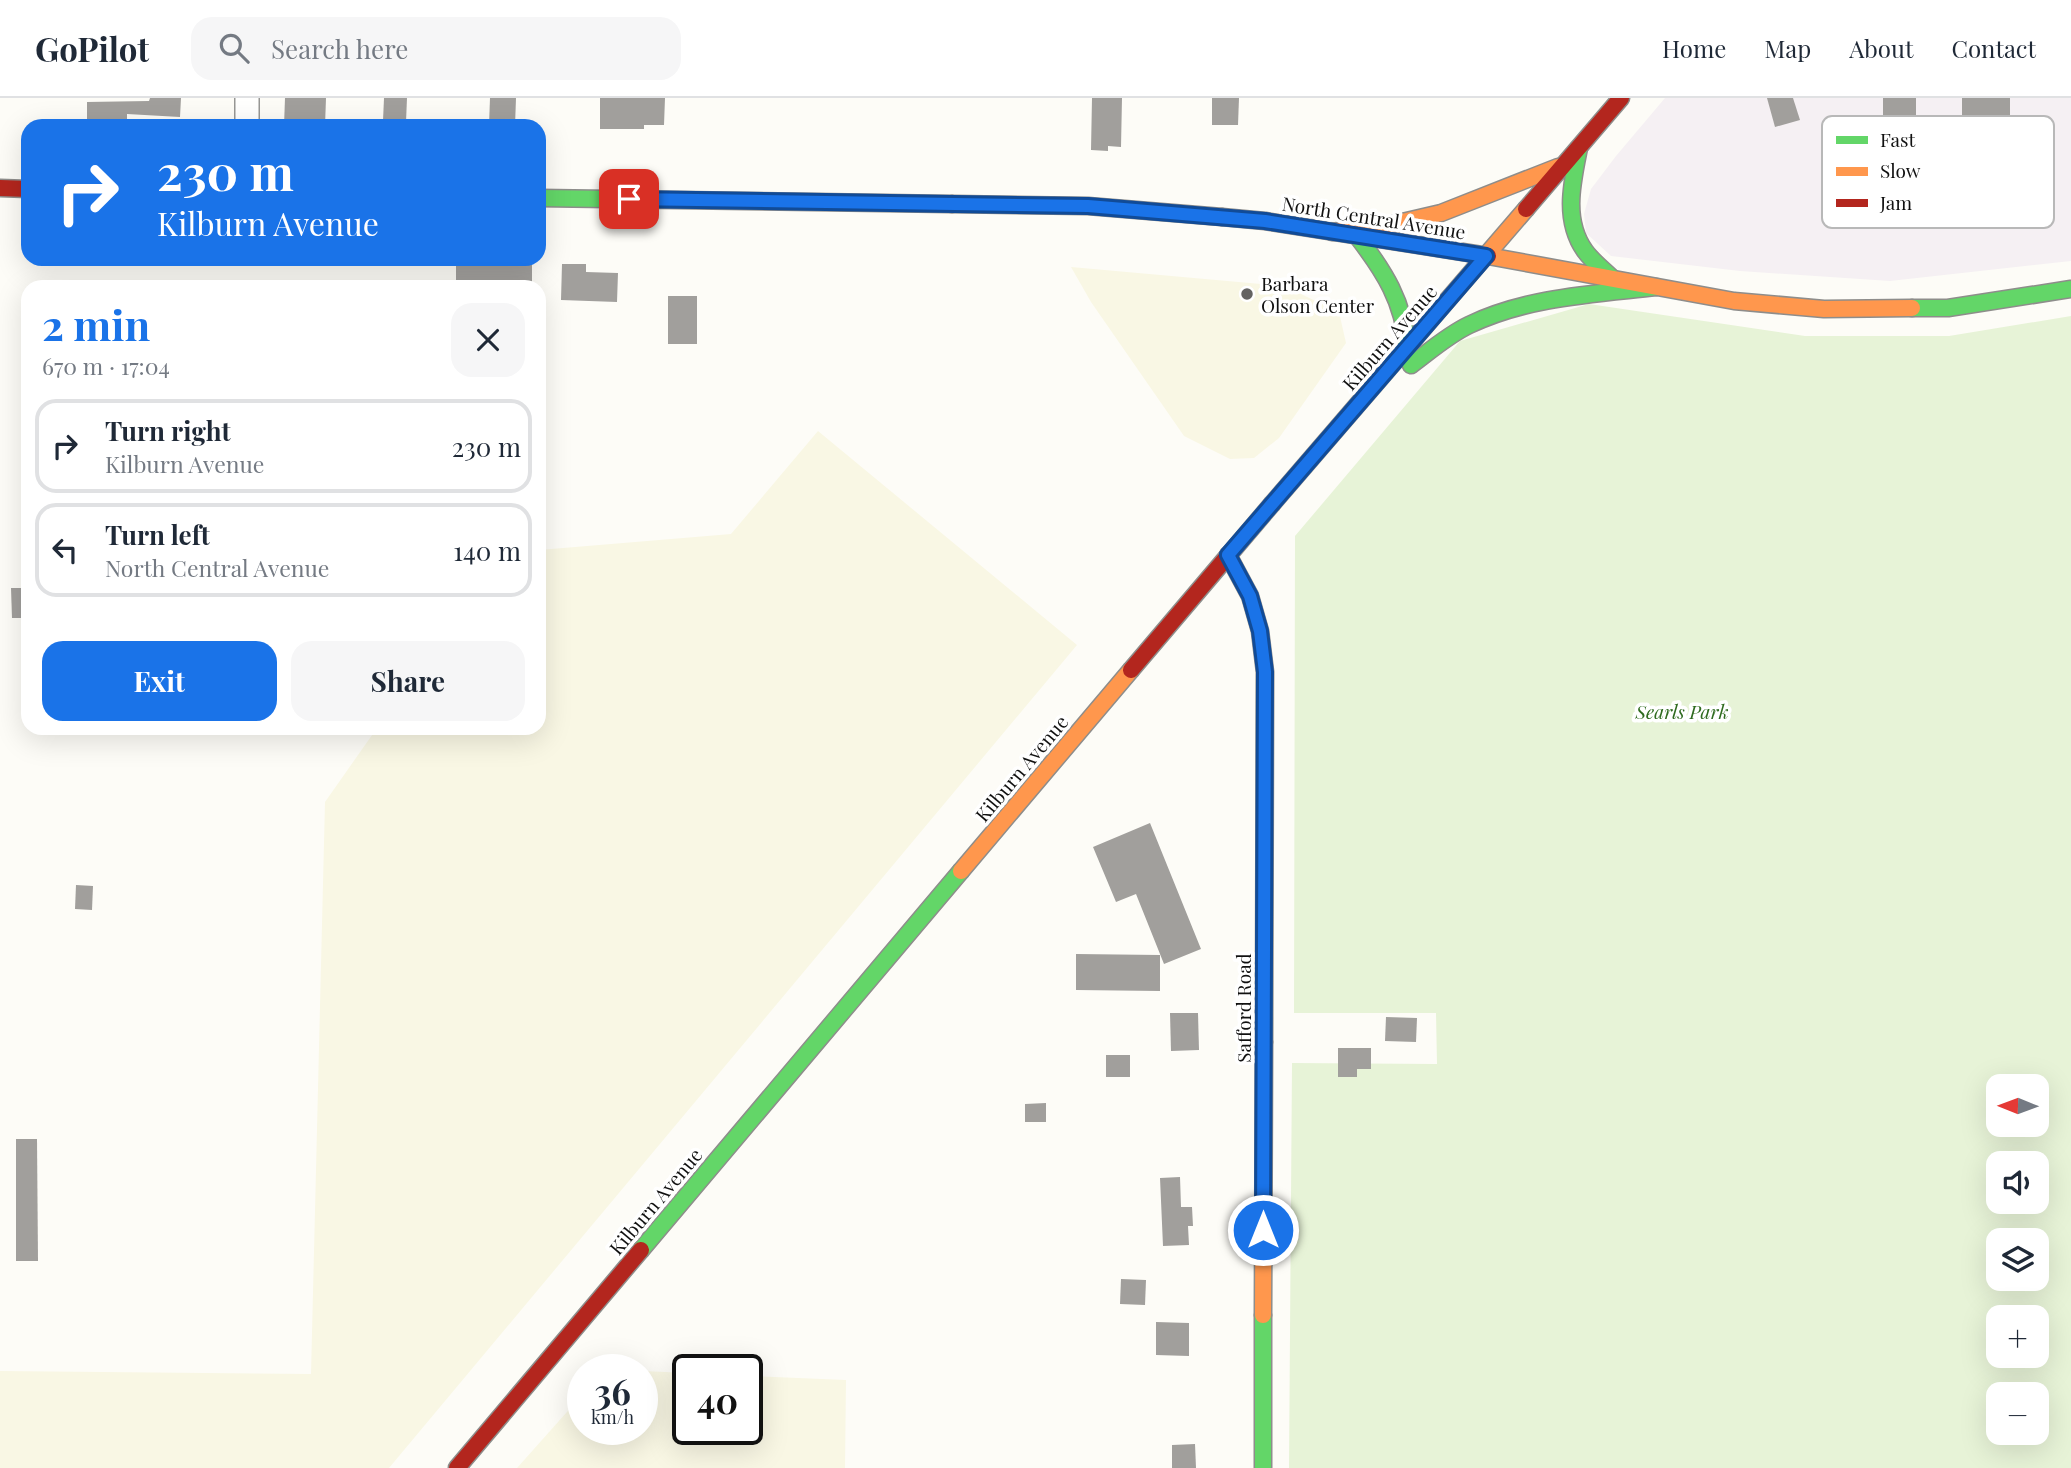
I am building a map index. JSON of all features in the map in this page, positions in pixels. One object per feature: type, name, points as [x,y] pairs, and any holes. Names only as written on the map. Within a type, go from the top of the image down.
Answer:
[{"type":"main road","name":"Kilburn Avenue","points":[[457,1468],[1228,555],[1620,98]]},
{"type":"main road","points":[[1579,147],[1570,210],[1573,229],[1583,249],[1613,279]]},
{"type":"main road","points":[[1332,232],[1398,223],[1441,213],[1565,164]]},
{"type":"main road","points":[[0,188],[21,189]]},
{"type":"main road","name":"North Central Avenue","points":[[546,198],[1088,206],[1265,221],[1486,256],[1734,301],[1824,309],[1948,308],[2071,289]]},
{"type":"main road","points":[[1357,236],[1386,272],[1402,305],[1408,347]]},
{"type":"main road","points":[[1358,405],[1453,334],[1477,321],[1541,303],[1657,287]]},
{"type":"main road","name":"Safford Road","points":[[1228,555],[1250,596],[1260,631],[1265,672],[1263,1468]]},
{"type":"street","points":[[247,98],[247,119]]},
{"type":"shaded area","points":[[1665,98],[2071,98],[2071,261],[1890,281],[1740,271],[1611,256],[1586,233],[1584,214],[1591,189]]},
{"type":"shaded area","points":[[1071,267],[1284,286],[1339,312],[1346,343],[1279,438],[1254,458],[1230,459],[1184,436],[1091,302]]},
{"type":"shaded area","points":[[818,431],[1077,645],[389,1468],[0,1468],[0,1371],[311,1374],[325,802],[372,735],[546,735],[546,549],[731,534]]},
{"type":"shaded area","points":[[658,1372],[672,1372],[672,1445],[763,1445],[763,1377],[846,1380],[845,1468],[517,1468],[567,1412],[567,1445],[658,1445]]},
{"type":"green space","name":"Searls Park","points":[[1589,304],[1805,336],[1949,336],[2071,316],[2071,1468],[1289,1468],[1292,1063],[1437,1064],[1436,1013],[1294,1013],[1295,536],[1460,341]]},
{"type":"building","points":[[150,98],[181,98],[180,117],[127,114],[127,119],[87,119],[87,102],[149,101]]},
{"type":"building","points":[[285,98],[326,98],[325,119],[284,119]]},
{"type":"building","points":[[384,98],[407,98],[406,119],[383,119]]},
{"type":"building","points":[[490,98],[516,98],[515,119],[489,119]]},
{"type":"building","points":[[600,98],[665,98],[664,125],[644,125],[644,129],[600,129]]},
{"type":"building","points":[[1092,98],[1122,98],[1121,147],[1108,146],[1108,151],[1091,150]]},
{"type":"building","points":[[1212,98],[1239,98],[1238,125],[1212,125]]},
{"type":"building","points":[[1767,98],[1793,98],[1800,120],[1775,127]]},
{"type":"building","points":[[1883,98],[1916,98],[1916,116],[1883,116]]},
{"type":"building","points":[[1962,98],[2010,98],[2010,116],[1962,116]]},
{"type":"building","points":[[562,264],[586,264],[586,272],[618,273],[617,302],[561,300]]},
{"type":"building","points":[[456,266],[532,266],[532,280],[456,280]]},
{"type":"building","points":[[668,296],[697,296],[697,344],[668,344]]},
{"type":"building","points":[[11,588],[21,588],[21,618],[12,618]]},
{"type":"building","points":[[1150,823],[1201,949],[1164,964],[1136,894],[1116,902],[1093,847]]},
{"type":"building","points":[[76,885],[93,886],[92,910],[75,909]]},
{"type":"building","points":[[1076,954],[1160,955],[1160,991],[1076,990]]},
{"type":"building","points":[[1170,1013],[1198,1013],[1199,1050],[1171,1051]]},
{"type":"building","points":[[1386,1017],[1417,1018],[1416,1042],[1385,1041]]},
{"type":"building","points":[[1338,1048],[1371,1048],[1371,1069],[1357,1069],[1357,1077],[1338,1077]]},
{"type":"building","points":[[1106,1055],[1130,1055],[1130,1077],[1106,1077]]},
{"type":"building","points":[[1046,1103],[1046,1122],[1025,1122],[1025,1104]]},
{"type":"building","points":[[16,1139],[37,1139],[38,1261],[16,1261]]},
{"type":"building","points":[[1180,1177],[1181,1207],[1192,1207],[1193,1226],[1188,1226],[1189,1245],[1163,1246],[1160,1178]]},
{"type":"building","points":[[1121,1279],[1146,1280],[1145,1305],[1120,1304]]},
{"type":"building","points":[[1156,1322],[1189,1323],[1189,1356],[1156,1355]]},
{"type":"building","points":[[1195,1444],[1196,1468],[1172,1468],[1172,1445]]},
{"type":"traffic: fast","points":[[1579,148],[1571,201],[1574,227],[1585,251],[1613,279]]},
{"type":"traffic: fast","points":[[546,198],[952,204]]},
{"type":"traffic: fast","points":[[1357,236],[1376,262],[1397,301],[1407,347]]},
{"type":"traffic: fast","points":[[1411,365],[1461,329],[1514,308],[1561,298],[1656,287]]},
{"type":"traffic: fast","points":[[1912,308],[1948,308],[2071,289]]},
{"type":"traffic: fast","points":[[1228,555],[1250,596],[1260,631],[1265,672],[1264,1042]]},
{"type":"traffic: fast","points":[[641,1250],[961,871]]},
{"type":"traffic: fast","points":[[1263,1315],[1263,1468]]},
{"type":"traffic: slow","points":[[1332,232],[1398,223],[1441,213],[1558,167]]},
{"type":"traffic: slow","points":[[952,204],[1088,206],[1222,217]]},
{"type":"traffic: slow","points":[[1272,504],[1526,209]]},
{"type":"traffic: slow","points":[[1488,256],[1734,301],[1824,309],[1912,308]]},
{"type":"traffic: slow","points":[[961,871],[1131,670]]},
{"type":"traffic: slow","points":[[1263,1315],[1264,1042]]},
{"type":"traffic: jam","points":[[1526,209],[1621,98]]},
{"type":"traffic: jam","points":[[0,188],[21,189]]},
{"type":"traffic: jam","points":[[1222,217],[1265,221],[1488,256]]},
{"type":"traffic: jam","points":[[1131,670],[1272,504]]},
{"type":"traffic: jam","points":[[457,1468],[641,1250]]},
{"type":"place","name":"Barbara Olson Center","points":[[1247,294]]},
{"type":"route","points":[[629,199],[1088,206],[1265,221],[1486,256],[1228,555],[1250,596],[1260,631],[1265,672],[1263,1230]]}]
